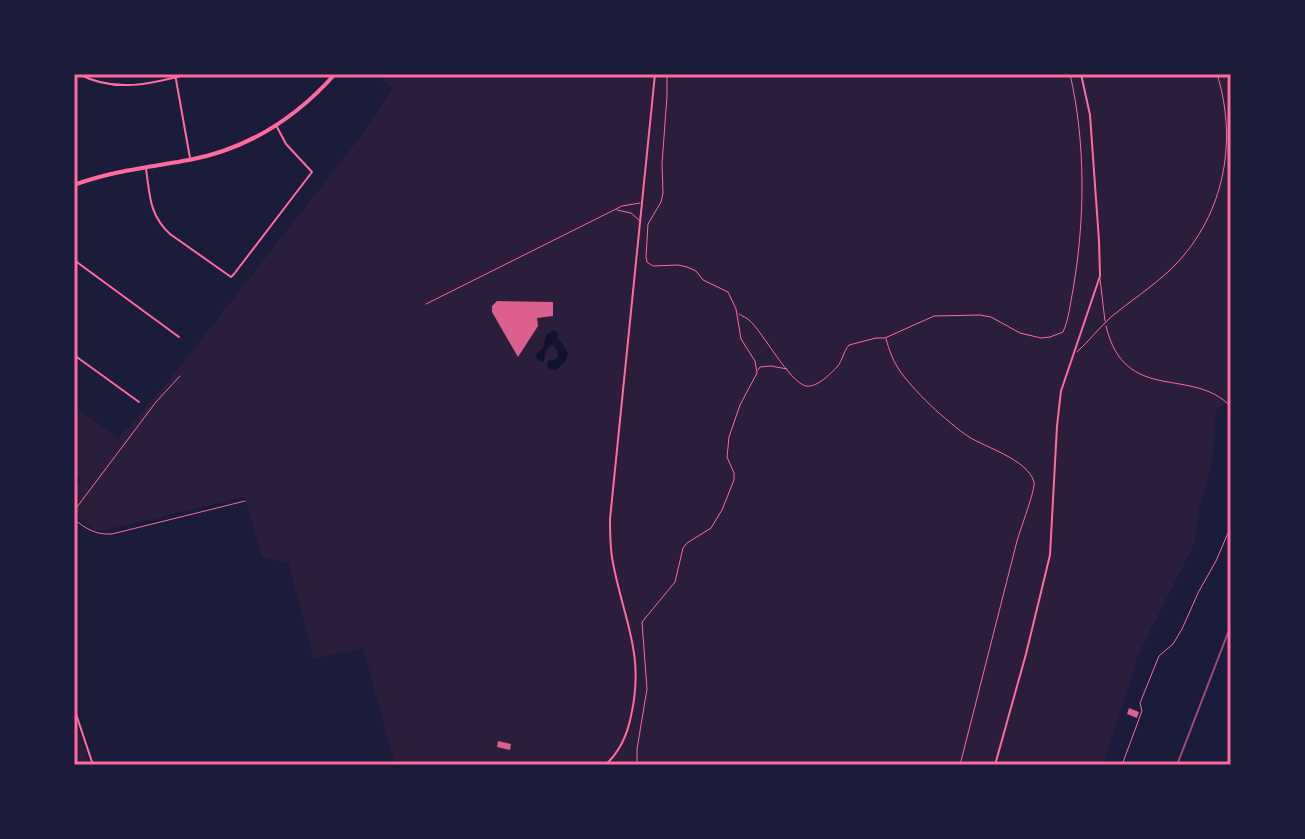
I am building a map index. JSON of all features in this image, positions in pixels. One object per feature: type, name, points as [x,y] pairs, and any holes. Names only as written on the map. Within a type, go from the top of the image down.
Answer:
[{"type":"main road","points":[[74,185],[239,145],[276,126],[309,101],[335,74]]},
{"type":"street","points":[[79,74],[113,86],[129,86],[188,74]]},
{"type":"street","points":[[605,765],[618,752],[626,736],[636,682],[632,636],[613,565],[610,519],[655,74]]},
{"type":"street","points":[[995,765],[1050,555],[1061,391],[1100,276],[1090,115],[1081,74]]},
{"type":"street","points":[[175,76],[190,159]]},
{"type":"street","points":[[145,167],[156,218],[161,226],[231,277],[312,172],[286,144],[276,126]]},
{"type":"street","points":[[74,260],[179,337]]},
{"type":"street","points":[[74,355],[139,402]]},
{"type":"street","points":[[74,708],[93,765]]},
{"type":"lane","points":[[1073,355],[1105,323],[1172,269],[1199,235],[1213,210],[1225,167],[1227,132],[1217,74]]},
{"type":"lane","points":[[426,304],[615,210],[632,203],[643,203]]},
{"type":"lane","points":[[615,210],[631,213],[641,222]]},
{"type":"lane","points":[[1100,276],[1105,323],[1119,356],[1136,371],[1161,382],[1209,391],[1231,407]]},
{"type":"lane","points":[[74,511],[156,402],[180,376]]},
{"type":"lane","points":[[74,519],[91,531],[112,534],[245,501]]},
{"type":"lane","points":[[1122,765],[1142,711],[1140,703],[1159,656],[1173,644],[1182,629],[1231,526]]},
{"type":"path","points":[[667,74],[663,193],[648,224],[647,262],[653,266],[678,265],[696,271],[703,280],[728,292],[741,339],[755,361],[757,373]]},
{"type":"path","points":[[736,313],[752,322],[802,384],[811,386],[841,363],[849,345],[885,338],[926,319],[980,315],[991,317],[1020,333],[1041,338],[1063,332],[1077,264],[1081,196],[1077,115],[1070,74]]},
{"type":"path","points":[[885,338],[897,367],[938,411],[969,437],[1027,470],[1035,484],[1017,541],[960,765]]},
{"type":"path","points":[[637,765],[647,689],[642,622],[675,582],[683,548],[711,528],[722,510],[734,480],[727,457],[729,437],[740,405],[760,367],[787,369]]},
{"type":"shaded area","points":[[387,74],[1231,74],[1231,401],[1216,410],[1212,464],[1200,504],[1195,542],[1139,653],[1103,765],[395,765],[363,648],[314,659],[288,562],[262,557],[245,497],[100,531],[74,515],[74,491],[82,480],[74,474],[74,406],[118,439],[179,368],[357,141],[393,88],[382,81]]},
{"type":"shaded area","points":[[554,330],[559,334],[557,340],[561,341],[568,354],[556,371],[547,366],[548,361],[558,356],[552,344],[546,350],[544,361],[536,358],[543,348],[546,335]]},
{"type":"shaded area","points":[[74,720],[90,765],[74,765]]},
{"type":"building","points":[[497,301],[553,302],[553,316],[537,318],[538,326],[518,357],[492,312],[492,306]]},
{"type":"building","points":[[1129,708],[1139,712],[1137,718],[1127,714]]},
{"type":"building","points":[[498,741],[511,744],[510,750],[497,747]]},
{"type":"railway","points":[[1177,765],[1231,625]]}]
